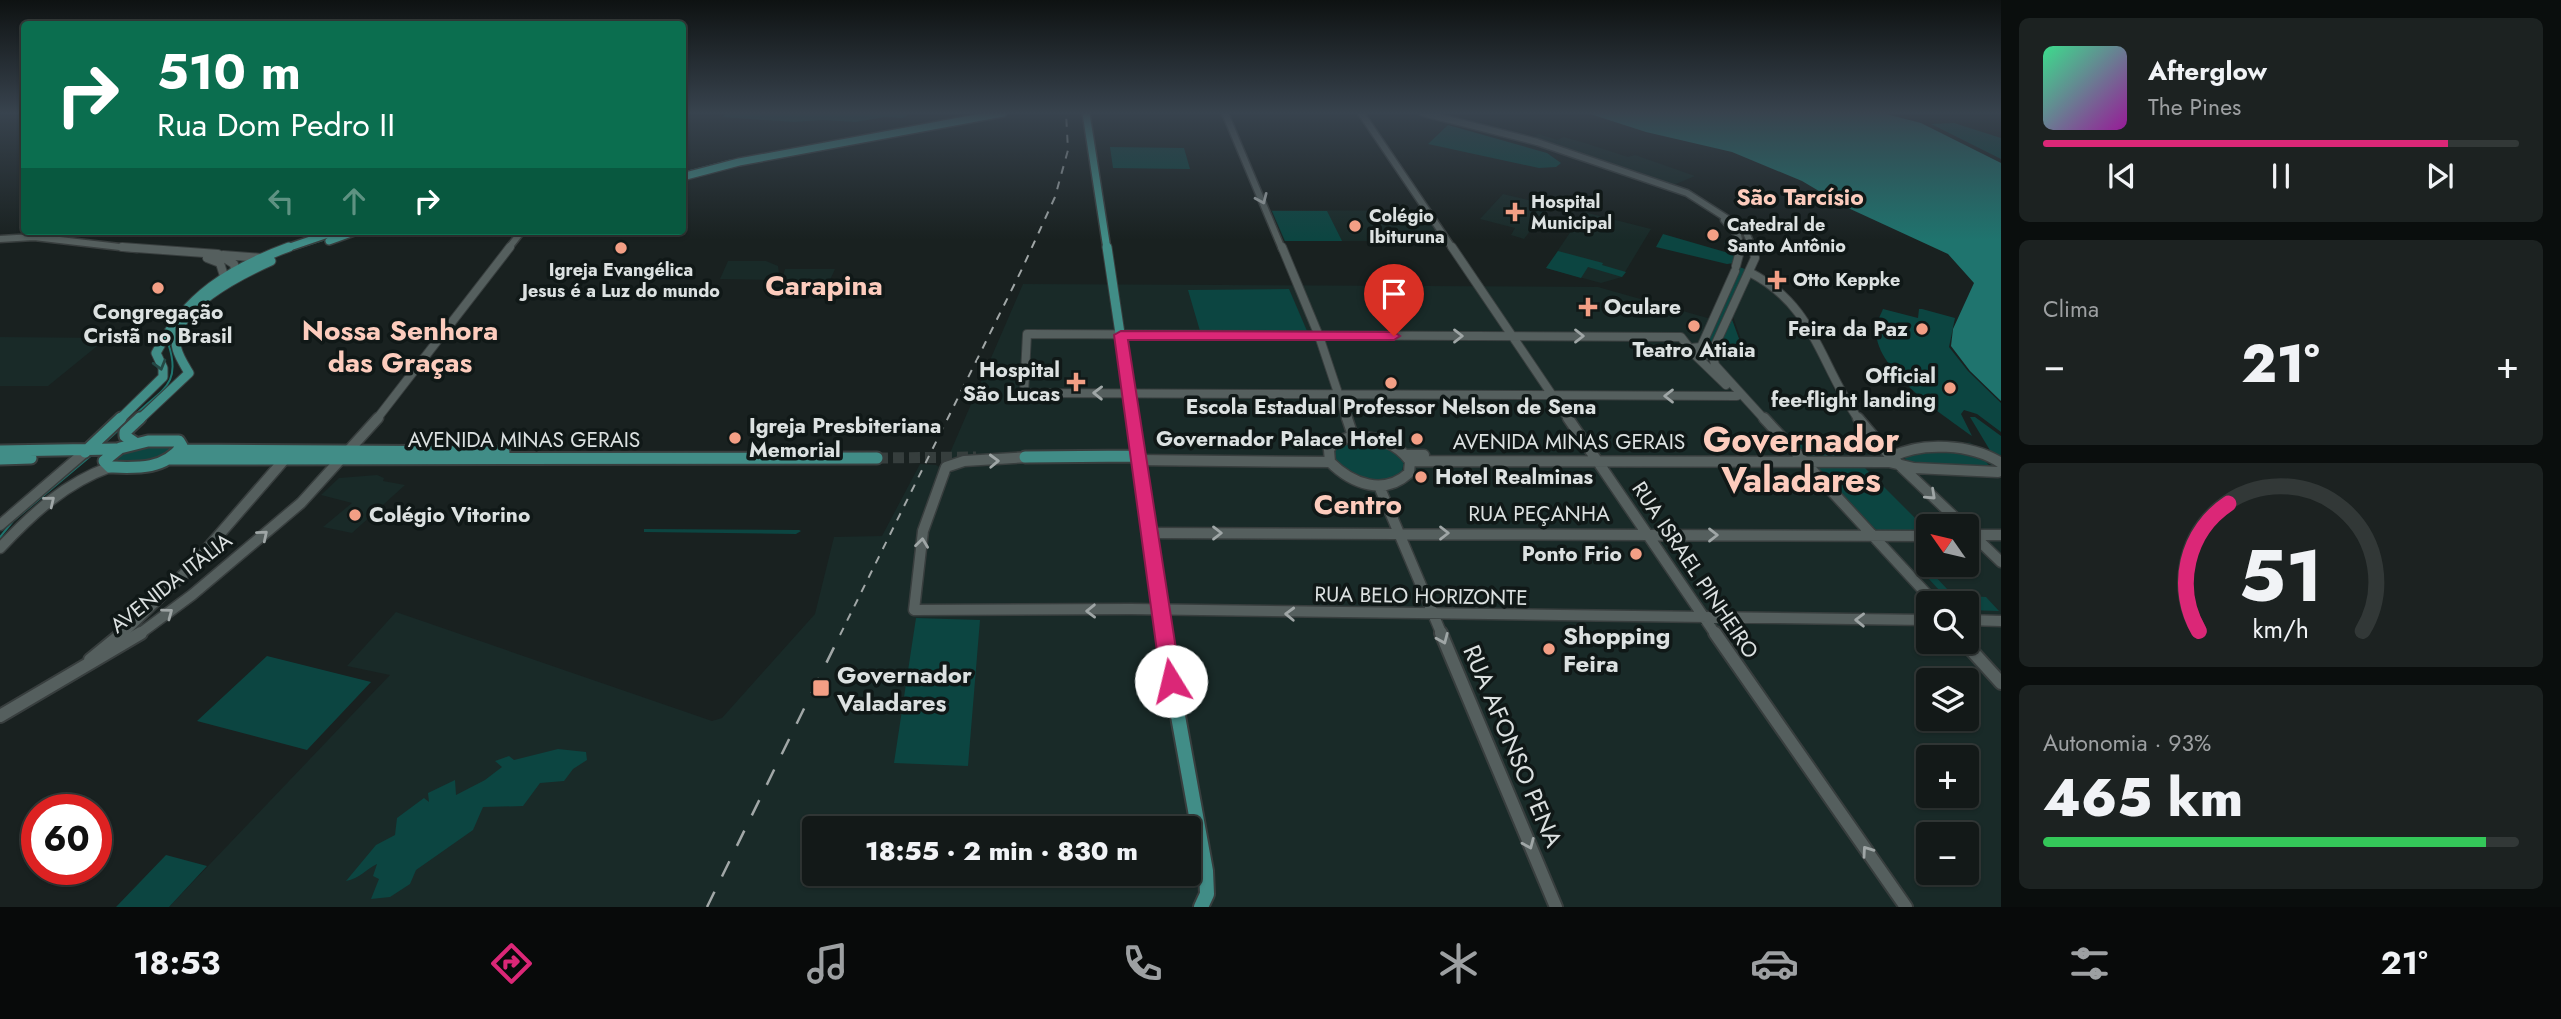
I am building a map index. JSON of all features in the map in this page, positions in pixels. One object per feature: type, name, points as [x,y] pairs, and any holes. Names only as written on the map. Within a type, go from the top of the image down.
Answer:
[{"type":"main road","points":[[686,170],[752,155]]},
{"type":"main road","points":[[686,176],[774,155]]},
{"type":"main road","points":[[1093,155],[1130,394],[1136,458],[1159,609],[1187,778],[1206,872],[1207,903]]},
{"type":"main road","points":[[0,459],[81,455],[160,380],[163,368],[156,353],[168,327],[187,304],[235,270],[326,235]]},
{"type":"main road","points":[[134,442],[125,436],[125,432],[189,373],[176,347],[176,341],[185,320],[203,300],[260,266],[346,235]]},
{"type":"main road","name":"AVENIDA MINAS GERAIS","points":[[134,442],[179,441],[182,446],[180,450],[345,456],[877,456]]},
{"type":"main road","points":[[104,460],[117,449],[134,442]]},
{"type":"main road","points":[[0,451],[81,455],[152,467],[170,459],[180,450]]},
{"type":"main road","name":"AVENIDA MINAS GERAIS","points":[[170,459],[284,460],[345,456]]},
{"type":"main road","points":[[1027,457],[1045,460],[1136,458]]},
{"type":"street","points":[[1243,155],[1319,336],[1353,436]]},
{"type":"street","name":"RUA ISRAEL PINHEIRO","points":[[1389,155],[1704,618],[1906,907]]},
{"type":"street","points":[[1575,155],[1684,194],[1713,207],[1748,233],[1755,258],[1712,353],[1715,365],[1924,591]]},
{"type":"street","points":[[1684,194],[1711,210],[1738,235],[1743,251],[1695,349]]},
{"type":"street","name":"AVENIDA ITÁLIA","points":[[0,716],[49,690],[192,594],[301,503],[345,456],[443,337],[519,235]]},
{"type":"street","points":[[0,241],[34,237],[163,252],[262,258]]},
{"type":"street","points":[[0,241],[154,256],[214,258],[223,268],[224,276]]},
{"type":"street","points":[[218,254],[234,264],[235,270]]},
{"type":"street","points":[[1736,268],[1768,280],[1807,321],[1838,387],[1867,432],[1950,514]]},
{"type":"street","points":[[1717,308],[1731,313]]},
{"type":"street","points":[[1737,396],[1024,393],[1027,334],[1681,337],[1801,460]]},
{"type":"street","points":[[1695,349],[1701,356],[1712,353]]},
{"type":"street","points":[[1353,436],[1377,438],[1398,448],[1408,458],[1409,473],[1405,479],[1379,486],[1345,477],[1329,460],[1329,450],[1333,443],[1353,436]]},
{"type":"street","points":[[1894,460],[1902,451],[1963,449],[1987,455],[2000,468]]},
{"type":"street","points":[[0,525],[81,455]]},
{"type":"street","name":"RUA BELO HORIZONTE","points":[[1027,457],[957,462],[946,468],[923,531],[914,610],[981,614],[1159,609],[1433,616],[1916,620]]},
{"type":"street","points":[[1136,458],[1329,460]]},
{"type":"street","name":"AVENIDA MINAS GERAIS","points":[[1408,458],[1894,460]]},
{"type":"street","points":[[0,548],[20,527],[104,460]]},
{"type":"street","points":[[134,632],[284,460]]},
{"type":"street","points":[[1894,460],[1914,468],[2000,468]]},
{"type":"street","name":"RUA AFONSO PENA","points":[[1379,486],[1556,907]]},
{"type":"street","points":[[0,518],[13,513]]},
{"type":"street","points":[[1979,532],[2001,535]]},
{"type":"street","name":"RUA PEÇANHA","points":[[1148,533],[1916,536]]},
{"type":"street","points":[[1871,536],[1919,591]]},
{"type":"street","points":[[1979,541],[2001,562]]},
{"type":"street","points":[[1979,621],[2000,621]]},
{"type":"street","points":[[1975,654],[2001,682]]},
{"type":"shaded area","points":[[1111,155],[1186,155],[1190,169],[1113,168]]},
{"type":"shaded area","points":[[1480,155],[1550,155],[1561,163],[1556,167],[1539,168]]},
{"type":"shaded area","points":[[1579,155],[1636,155],[1695,176],[1671,186]]},
{"type":"shaded area","points":[[1740,155],[1986,155],[2001,163],[2001,401],[1970,371],[1951,346],[1953,329],[1974,283],[1948,254],[1846,207],[1802,181]]},
{"type":"shaded area","name":"Hospital Municipal","points":[[1503,194],[1550,205],[1524,239],[1511,235],[1515,228],[1480,219]]},
{"type":"shaded area","name":"Colégio Ibituruna","points":[[1271,210],[1423,211],[1444,241],[1284,241]]},
{"type":"shaded area","points":[[1272,211],[1327,211],[1342,241],[1285,241]]},
{"type":"shaded area","points":[[1584,212],[1651,229],[1622,277],[1601,283],[1546,268]]},
{"type":"shaded area","points":[[1663,234],[1732,254],[1730,247],[1724,243],[1739,241],[1734,263],[1727,264],[1656,247]]},
{"type":"shaded area","points":[[1558,251],[1626,272],[1622,277],[1588,267],[1581,278],[1546,268]]},
{"type":"shaded area","points":[[728,261],[766,261],[778,266],[779,274],[777,280],[720,279]]},
{"type":"shaded area","points":[[1739,267],[1745,269],[1746,273],[1730,314],[1742,347],[1717,341],[1704,356],[1694,348],[1701,347]]},
{"type":"shaded area","points":[[785,269],[835,269],[830,280],[782,280]]},
{"type":"shaded area","points":[[1752,274],[1787,303],[1808,332],[1834,389],[1868,438],[1885,450],[1970,442],[2001,465],[2001,907],[169,907],[390,675],[347,666],[396,612],[712,721],[722,718],[815,614],[834,537],[882,536],[920,464],[936,465],[943,469],[1023,284],[1598,287],[1711,319],[1719,341],[1744,348],[1732,314]]},
{"type":"shaded area","points":[[1289,289],[1307,331],[1200,331],[1188,290]]},
{"type":"shaded area","points":[[1883,309],[1918,318],[1919,309],[1922,309],[1955,318],[1949,347],[1968,371],[2001,403],[2001,432],[1977,414],[1964,410],[1961,414],[1972,436],[1910,388],[1884,356],[1877,340],[1877,324]]},
{"type":"shaded area","points":[[0,337],[107,338],[48,386],[0,386]]},
{"type":"shaded area","points":[[1970,417],[1975,417],[2001,436],[2001,457],[1991,452]]},
{"type":"shaded area","points":[[1349,440],[1380,444],[1393,450],[1404,462],[1401,475],[1378,481],[1340,470],[1332,455],[1334,448]]},
{"type":"shaded area","points":[[1792,442],[1827,442],[1841,456],[1806,456]]},
{"type":"shaded area","points":[[171,444],[174,449],[151,465],[113,460],[125,448]]},
{"type":"shaded area","points":[[1963,449],[1984,459],[1990,467],[1992,463],[2001,465],[2001,472],[1914,468],[1899,452]]},
{"type":"shaded area","points":[[1817,468],[1865,468],[1916,519],[1916,536],[1882,536]]},
{"type":"shaded area","name":"Colégio Vitorino","points":[[377,475],[384,478],[383,481],[405,485],[352,533],[323,527],[352,503],[321,495],[339,478]]},
{"type":"shaded area","points":[[644,529],[801,531],[796,534],[644,532]]},
{"type":"shaded area","points":[[1928,578],[1937,578],[1948,590],[1967,591],[1940,591]]},
{"type":"shaded area","points":[[1979,597],[1986,597],[1999,611],[1979,610]]},
{"type":"shaded area","points":[[916,618],[980,620],[968,766],[894,763]]},
{"type":"shaded area","points":[[267,656],[371,682],[307,750],[197,721]]},
{"type":"shaded area","points":[[558,749],[586,752],[587,760],[573,769],[564,781],[540,783],[523,806],[483,807],[473,830],[416,870],[410,884],[390,897],[371,899],[379,879],[373,876],[377,864],[346,881],[376,845],[395,835],[397,818],[424,798],[429,802],[428,793],[455,780],[456,795],[485,780],[502,767],[495,761],[509,756],[514,760]]},
{"type":"shaded area","points":[[166,855],[207,866],[169,907],[116,907]]},
{"type":"waterway","points":[[686,172],[732,160]]},
{"type":"waterway","points":[[292,250],[326,239]]},
{"type":"waterway","points":[[136,414],[161,392],[171,378],[173,370],[169,346],[173,337]]},
{"type":"waterway","points":[[102,445],[132,418]]},
{"type":"waterway","points":[[0,537],[13,521],[93,454]]},
{"type":"tunnel","points":[[877,458],[976,457]]},
{"type":"railway","points":[[840,635],[1022,269],[1055,197],[1067,155]]},
{"type":"railway","points":[[707,907],[841,633]]},
{"type":"place","name":"Hospital Municipal","points":[[1515,212]]},
{"type":"place","name":"Colégio Ibituruna","points":[[1355,226]]},
{"type":"place","name":"Catedral de Santo Antônio","points":[[1713,235]]},
{"type":"place","name":"Igreja Evangélica Jesus é a Luz do mundo","points":[[621,248]]},
{"type":"place","name":"Otto Keppke","points":[[1777,280]]},
{"type":"place","name":"Congregação Cristã no Brasil","points":[[158,288]]},
{"type":"place","name":"Oculare","points":[[1588,307]]},
{"type":"place","name":"Teatro Atiaia","points":[[1694,326]]},
{"type":"place","name":"Feira da Paz","points":[[1922,329]]},
{"type":"place","name":"Hospital São Lucas","points":[[1076,382]]},
{"type":"place","name":"Escola Estadual Professor Nelson de Sena","points":[[1391,383]]},
{"type":"place","name":"Official fee-flight landing","points":[[1950,388]]},
{"type":"place","name":"Igreja Presbiteriana Memorial","points":[[735,438]]},
{"type":"place","name":"Governador Palace Hotel","points":[[1417,439]]},
{"type":"place","name":"Hotel Realminas","points":[[1421,477]]},
{"type":"place","name":"Colégio Vitorino","points":[[355,515]]},
{"type":"place","name":"Ponto Frio","points":[[1636,554]]},
{"type":"place","name":"Shopping Feira","points":[[1549,649]]},
{"type":"place","name":"Governador Valadares","points":[[821,688]]},
{"type":"district","name":"São Tarcísio","points":[[1800,197]]},
{"type":"district","name":"Carapina","points":[[824,285]]},
{"type":"district","name":"Nossa Senhora das Graças","points":[[400,346]]},
{"type":"district","name":"Governador Valadares","points":[[1801,460]]},
{"type":"district","name":"Centro","points":[[1358,504]]},
{"type":"route","points":[[1171,681],[1136,456],[1121,335],[1394,336]]}]
